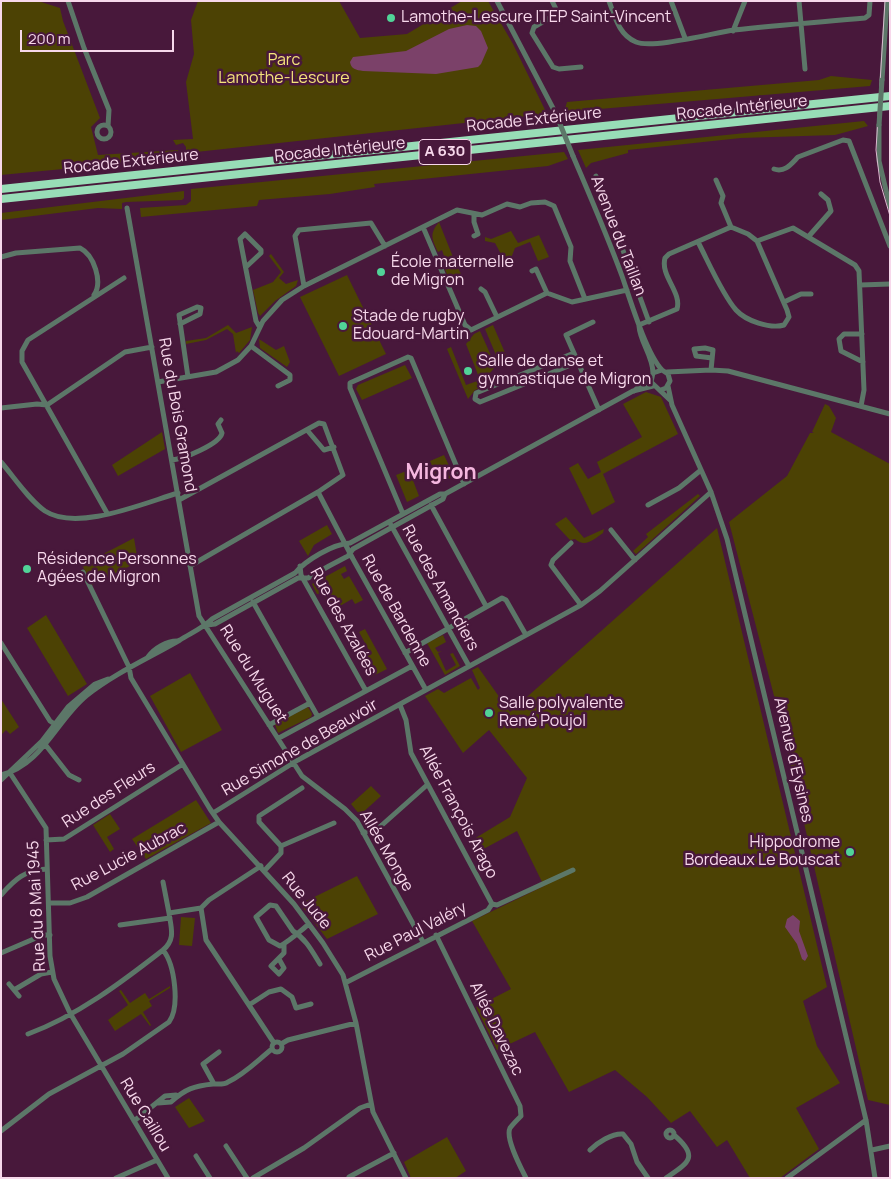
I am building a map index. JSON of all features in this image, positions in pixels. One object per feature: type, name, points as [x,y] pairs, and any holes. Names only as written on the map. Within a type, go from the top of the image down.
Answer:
[{"type":"highway","name":"Rocade Extérieure","points":[[1,189],[890,96]]},
{"type":"highway","name":"Rocade Intérieure","points":[[1,199],[890,106]]},
{"type":"street","points":[[68,1],[80,40],[109,110],[108,126]]},
{"type":"street","name":"Avenue du Taillan","points":[[497,1],[556,114],[627,290],[639,325],[656,363],[664,371],[669,383],[672,405]]},
{"type":"street","points":[[552,1],[558,13],[534,27],[532,33],[553,66],[559,69],[581,67]]},
{"type":"street","points":[[609,1],[622,30],[635,42],[650,44],[733,31],[865,18],[870,12],[870,1]]},
{"type":"street","points":[[671,1],[685,38]]},
{"type":"street","points":[[733,31],[745,1]]},
{"type":"street","points":[[799,1],[805,69]]},
{"type":"street","points":[[887,1],[879,124],[879,161],[890,207]]},
{"type":"street","points":[[774,169],[782,169],[794,164],[798,158],[842,140],[849,141],[890,246]]},
{"type":"street","points":[[596,176],[649,322]]},
{"type":"street","points":[[698,242],[740,314],[758,322],[784,325],[789,317],[757,241],[748,234],[730,226],[721,202],[723,196],[716,180]]},
{"type":"street","points":[[808,236],[831,211],[828,200],[821,194]]},
{"type":"street","points":[[158,382],[228,367],[238,360],[251,346],[259,326],[282,300],[304,286],[457,210],[474,215],[482,215],[507,204],[520,207],[537,202],[550,203],[554,206],[571,247],[570,261],[585,299]]},
{"type":"street","name":"Rue du Bois Gramond","points":[[127,208],[199,616],[206,625]]},
{"type":"street","points":[[474,215],[478,234],[474,236]]},
{"type":"street","points":[[304,286],[296,236],[299,230],[371,223],[385,246]]},
{"type":"street","points":[[639,325],[674,312],[678,305],[664,266],[665,258],[669,254],[730,226]]},
{"type":"street","points":[[423,227],[468,328],[471,330],[547,293],[572,302],[627,290]]},
{"type":"street","points":[[757,241],[793,228],[855,265],[860,274],[864,390],[861,406]]},
{"type":"street","points":[[246,267],[261,254],[261,250],[245,234],[240,239],[256,321],[259,326]]},
{"type":"street","points":[[1,257],[16,253],[80,248],[92,260],[97,280],[96,291],[92,297]]},
{"type":"street","points":[[532,271],[536,269],[547,293]]},
{"type":"street","points":[[108,514],[22,362],[22,351],[28,340],[124,278]]},
{"type":"street","points":[[860,285],[890,284]]},
{"type":"street","points":[[481,288],[486,292],[497,317]]},
{"type":"street","points":[[784,302],[801,294],[810,294]]},
{"type":"street","points":[[180,324],[200,314],[201,308],[197,307],[180,313],[178,317],[188,376]]},
{"type":"street","points":[[594,322],[566,335],[598,410]]},
{"type":"street","name":"Avenue du Taillan","points":[[639,325],[639,334],[652,365],[653,386]]},
{"type":"street","points":[[862,334],[844,334],[838,339],[841,351],[863,362]]},
{"type":"street","points":[[251,346],[290,375],[290,380],[278,386]]},
{"type":"street","points":[[1,408],[37,404],[47,405],[125,352],[152,347]]},
{"type":"street","points":[[574,353],[476,393],[475,398],[480,402],[578,362]]},
{"type":"street","points":[[403,514],[349,386],[352,382],[408,357],[411,358],[464,484]]},
{"type":"street","points":[[711,370],[712,358]]},
{"type":"street","points":[[252,600],[295,573],[301,566],[440,494],[445,494],[464,484],[633,391],[652,375],[664,371],[711,370],[784,385],[890,414]]},
{"type":"street","points":[[660,390],[680,372]]},
{"type":"street","points":[[633,391],[653,386],[660,390],[672,405]]},
{"type":"street","name":"Avenue d'Eysines","points":[[672,405],[711,492],[723,525],[866,1120],[875,1178]]},
{"type":"street","points":[[172,460],[180,459],[218,440],[222,433],[218,424],[221,420]]},
{"type":"street","points":[[179,500],[320,423],[324,424],[343,475],[318,492],[190,566]]},
{"type":"street","points":[[307,430],[324,450],[334,447]]},
{"type":"street","points":[[1,462],[37,504],[54,515],[73,518],[94,517],[178,493]]},
{"type":"street","points":[[648,505],[679,488],[701,470]]},
{"type":"street","name":"Rue de Bardenne","points":[[318,492],[351,552],[352,559],[426,690]]},
{"type":"street","name":"Rue Simone de Beauvoir","points":[[212,813],[293,763],[580,605],[600,591],[711,492]]},
{"type":"street","points":[[1,780],[44,742],[77,704],[108,678],[148,657],[158,648],[171,641],[177,641],[206,625],[212,619],[304,577],[308,578],[348,556],[353,549],[443,499],[445,494]]},
{"type":"street","points":[[431,505],[486,606]]},
{"type":"street","name":"Rue des Amandiers","points":[[389,522],[469,666]]},
{"type":"street","points":[[611,530],[635,560]]},
{"type":"street","points":[[571,543],[552,560],[551,565],[580,605]]},
{"type":"street","name":"Rue des Azalées","points":[[301,566],[300,573],[304,577],[366,690]]},
{"type":"street","name":"Rue Jude","points":[[83,572],[129,667],[131,678],[212,813],[263,868],[309,924],[324,943],[346,982],[356,1023],[371,1104],[406,1178]]},
{"type":"street","points":[[405,653],[502,598],[506,600],[526,635]]},
{"type":"street","points":[[252,600],[318,717]]},
{"type":"street","name":"Rue du Muguet","points":[[206,625],[293,763]]},
{"type":"street","points":[[1,643],[4,651],[50,721],[57,725]]},
{"type":"street","points":[[278,738],[412,666]]},
{"type":"street","points":[[269,725],[310,703]]},
{"type":"street","name":"Allée François Arago","points":[[400,705],[406,720],[411,753],[491,902]]},
{"type":"street","points":[[44,742],[69,775],[79,780]]},
{"type":"street","name":"Allée Monge","points":[[293,763],[308,782],[346,809],[357,821],[423,942]]},
{"type":"street","name":"Rue des Fleurs","points":[[46,840],[64,839],[183,764]]},
{"type":"street","points":[[1,775],[10,773]]},
{"type":"street","name":"Rue du 8 Mai 1945","points":[[10,773],[43,823],[46,840],[52,972],[70,1013],[102,1065]]},
{"type":"street","points":[[363,833],[382,825],[427,785]]},
{"type":"street","points":[[120,925],[201,908],[209,900],[263,868],[281,853],[281,846],[259,822],[258,816],[302,788]]},
{"type":"street","name":"Rue Lucie Aubrac","points":[[49,903],[70,902],[86,897],[219,822]]},
{"type":"street","points":[[281,846],[334,823]]},
{"type":"street","points":[[1,895],[12,883],[31,870],[47,869]]},
{"type":"street","name":"Rue Paul Valéry","points":[[346,982],[488,910],[491,902],[497,905],[573,870]]},
{"type":"street","points":[[28,1034],[46,1027],[104,994],[170,945],[173,934],[164,882]]},
{"type":"street","points":[[309,924],[297,933],[284,945],[276,946],[269,940],[256,920],[258,914],[272,905],[297,933],[306,942],[320,964]]},
{"type":"street","points":[[201,908],[206,940],[274,1043],[281,1044],[288,1040],[356,1023]]},
{"type":"street","points":[[1,953],[43,935],[50,935]]},
{"type":"street","name":"Allée Davezac","points":[[436,936],[520,1106],[521,1116],[511,1127],[509,1133],[515,1154],[526,1178]]},
{"type":"street","points":[[279,959],[284,952],[284,945]]},
{"type":"street","points":[[1,1131],[49,1094],[123,1054],[169,1022],[174,1014],[172,970],[169,957],[163,950]]},
{"type":"street","points":[[14,990],[42,974],[52,972]]},
{"type":"street","points":[[9,984],[19,996]]},
{"type":"street","points":[[249,1005],[269,992],[281,989],[292,997],[296,1008],[311,1004]]},
{"type":"street","points":[[134,1121],[158,1103],[170,1102],[176,1095],[191,1086],[226,1084],[255,1065],[260,1058],[272,1049],[274,1043]]},
{"type":"street","points":[[272,1049],[279,1051],[281,1044]]},
{"type":"street","points":[[214,1084],[203,1064],[219,1052]]},
{"type":"street","name":"Rue Caillou","points":[[102,1065],[168,1178]]},
{"type":"street","points":[[254,1178],[304,1148],[360,1108],[371,1104]]},
{"type":"street","points":[[787,1178],[866,1120]]},
{"type":"street","points":[[590,1150],[602,1141],[617,1134],[623,1134],[631,1144],[637,1162],[648,1178]]},
{"type":"street","points":[[666,1178],[686,1164],[690,1158],[681,1141],[674,1135]]},
{"type":"street","points":[[226,1146],[247,1178]]},
{"type":"street","points":[[872,1150],[890,1146]]},
{"type":"street","points":[[349,1177],[394,1153]]},
{"type":"street","points":[[196,1156],[210,1178]]},
{"type":"street","points":[[116,1178],[157,1160]]},
{"type":"green space","points":[[1,1],[38,1],[60,8],[63,21],[100,118],[91,127],[98,155],[178,150],[177,158],[1,175]]},
{"type":"green space","name":"Parc Lamothe-Lescure","points":[[198,1],[339,1],[360,38],[407,34],[462,1],[488,1],[513,44],[547,114],[196,152],[186,157],[186,147],[183,143],[176,145],[173,140],[193,139],[186,82],[194,54],[191,20]]},
{"type":"green space","points":[[831,76],[872,80],[870,86],[564,112],[567,102],[819,80]]},
{"type":"green space","points":[[864,121],[868,126],[835,135],[741,138],[628,150],[628,153],[591,163],[586,168],[578,150]]},
{"type":"green space","points":[[564,152],[568,159],[548,166],[374,184],[375,187],[330,194],[259,200],[257,206],[141,217],[140,208],[186,205],[191,201],[191,189]]},
{"type":"green space","points":[[184,191],[184,198],[182,200],[126,202],[122,203],[122,209],[98,208],[1,220],[1,213]]},
{"type":"green space","points":[[439,222],[455,262],[463,263],[471,260],[490,263],[502,256],[495,243],[485,241],[485,237],[491,239],[511,231],[518,243],[539,235],[549,257],[538,261],[530,242],[515,248],[509,263],[499,260],[488,266],[471,263],[458,268],[462,276],[450,281],[440,258],[444,256],[442,250],[438,252],[433,240],[434,230]]},
{"type":"green space","points":[[271,254],[284,272],[279,278],[286,284],[298,280],[296,286],[275,301],[260,316],[253,290],[273,282],[281,272],[269,256]]},
{"type":"green space","name":"Stade de rugby Edouard-Martin","points":[[347,275],[386,354],[339,376],[300,297]]},
{"type":"green space","points":[[228,325],[236,333],[252,327],[250,340],[239,353],[237,351],[236,353],[233,334],[227,329],[206,340],[186,344],[186,341],[206,338]]},
{"type":"green space","points":[[493,325],[506,355],[488,375],[492,383],[475,390],[468,399],[447,349],[451,347],[466,385],[480,380],[466,344],[474,334],[480,331],[493,360],[496,355],[485,329]]},
{"type":"green space","points":[[259,339],[276,350],[284,346],[290,362],[287,367],[260,348]]},
{"type":"green space","points":[[405,365],[412,378],[362,400],[356,389],[358,385]]},
{"type":"green space","points":[[646,392],[661,397],[678,434],[603,474],[615,502],[592,515],[569,468],[578,463],[588,479],[601,472],[597,462],[642,437],[623,404]]},
{"type":"green space","name":"Hippodrome Bordeaux Le Bouscat","points":[[825,404],[829,406],[836,418],[831,432],[890,464],[890,1105],[868,1100],[780,719],[729,522],[787,476],[810,433],[814,433],[812,432]]},
{"type":"green space","points":[[162,432],[165,449],[118,476],[112,465]]},
{"type":"green space","points":[[444,455],[454,476],[440,483],[430,461]]},
{"type":"green space","points":[[409,470],[419,496],[407,502],[396,475]]},
{"type":"green space","points":[[698,494],[700,496],[644,547],[636,554],[633,551],[648,537],[646,534]]},
{"type":"green space","points":[[566,517],[584,538],[604,529],[603,533],[586,543],[575,539],[570,540],[555,524]]},
{"type":"green space","points":[[327,525],[332,534],[314,545],[308,556],[299,541]]},
{"type":"green space","points":[[717,528],[827,987],[803,1001],[817,1046],[840,1083],[796,1108],[819,1149],[780,1178],[750,1178],[727,1140],[717,1147],[690,1111],[671,1123],[647,1097],[615,1070],[569,1092],[535,1032],[497,1050],[476,1007],[511,989],[472,921],[544,886],[517,831],[476,853],[469,842],[510,817],[527,778],[489,730],[463,753],[425,696],[438,689],[444,693],[471,678],[478,690],[480,688],[472,670],[478,667],[510,712]]},
{"type":"green space","points":[[134,538],[138,562],[92,585],[82,565]]},
{"type":"green space","points":[[345,566],[347,571],[341,574],[344,579],[349,576],[363,600],[355,604],[352,599],[333,610],[322,593],[317,594],[312,584]]},
{"type":"green space","points":[[46,615],[87,684],[68,696],[27,628]]},
{"type":"green space","points":[[365,629],[387,669],[369,678],[359,660],[371,654],[359,632]]},
{"type":"green space","points":[[443,635],[446,642],[435,648],[438,652],[442,651],[438,653],[446,671],[456,665],[450,654],[453,653],[460,666],[445,675],[427,643]]},
{"type":"green space","points":[[190,673],[222,730],[181,752],[150,696]]},
{"type":"green space","points":[[1,699],[19,727],[10,734],[6,730],[1,735]]},
{"type":"green space","points":[[308,707],[312,714],[311,717],[278,733],[275,724]]},
{"type":"green space","points":[[371,786],[381,796],[360,815],[351,804]]},
{"type":"green space","points":[[196,800],[211,823],[146,859],[132,839]]},
{"type":"green space","points":[[110,814],[120,829],[107,837],[114,849],[110,852],[93,825]]},
{"type":"green space","points":[[357,876],[378,914],[327,939],[300,904]]},
{"type":"green space","points":[[181,917],[195,918],[192,946],[179,945]]},
{"type":"green space","points":[[170,986],[170,988],[149,1001],[152,1006],[143,1012],[150,1026],[141,1014],[115,1031],[108,1020],[128,1005],[119,991],[121,990],[130,1003],[145,993],[149,999]]},
{"type":"green space","points":[[189,1098],[205,1121],[189,1128],[175,1107]]},
{"type":"green space","points":[[447,1137],[466,1171],[455,1178],[411,1178],[404,1162]]},
{"type":"shaded area","points":[[467,25],[476,26],[481,31],[488,48],[478,67],[436,74],[363,71],[354,69],[351,66],[350,62],[353,57],[406,51],[449,29]]},
{"type":"shaded area","points":[[793,915],[800,921],[799,931],[808,956],[805,961],[802,959],[797,944],[785,927],[787,919]]},
{"type":"tram line","points":[[885,1],[876,150],[880,182],[890,216]]},
{"type":"place","name":"Lamothe-Lescure ITEP Saint-Vincent","points":[[391,18]]},
{"type":"place","name":"École maternelle de Migron","points":[[381,272]]},
{"type":"place","name":"Stade de rugby Edouard-Martin","points":[[343,326]]},
{"type":"place","name":"Salle de danse et gymnastique de Migron","points":[[468,371]]},
{"type":"place","name":"Résidence Personnes Agées de Migron","points":[[27,569]]},
{"type":"place","name":"Salle polyvalente René Poujol","points":[[489,713]]},
{"type":"place","name":"Hippodrome Bordeaux Le Bouscat","points":[[850,852]]},
{"type":"district","name":"Migron","points":[[441,473]]}]
